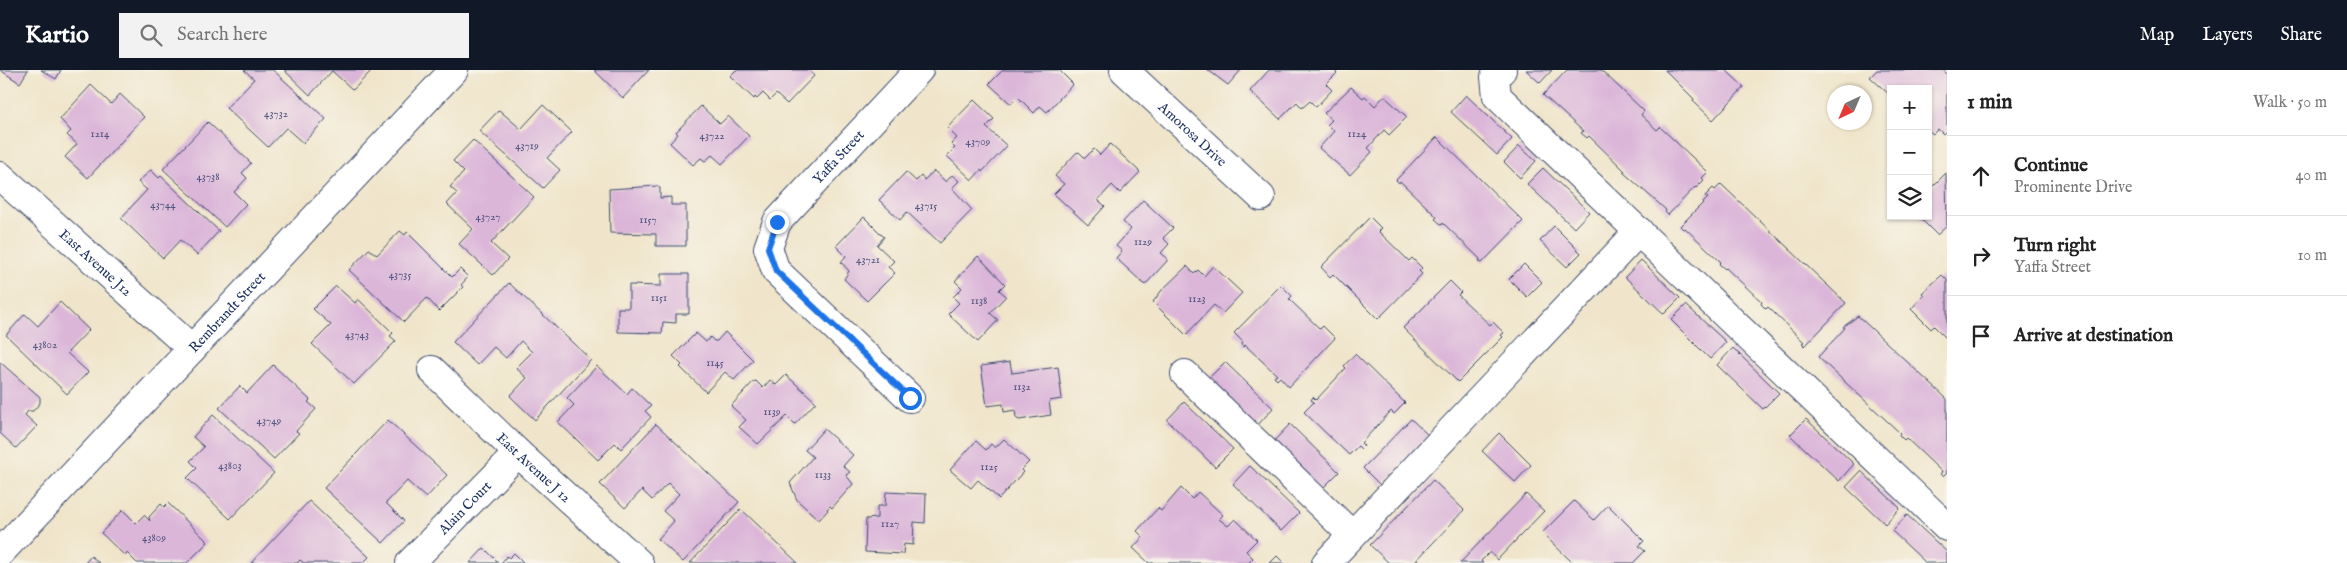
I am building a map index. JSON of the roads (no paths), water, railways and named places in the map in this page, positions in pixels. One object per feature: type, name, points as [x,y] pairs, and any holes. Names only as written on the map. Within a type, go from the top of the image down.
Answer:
[{"type":"street","name":"Rembrandt Street","points":[[0,553],[454,70]]},
{"type":"street","name":"Yaffa Street","points":[[910,398],[776,271],[768,248],[777,222],[919,70]]},
{"type":"street","name":"Amorosa Drive","points":[[1124,70],[1261,197]]},
{"type":"street","points":[[1502,70],[1495,77],[1497,96],[1947,527]]},
{"type":"street","name":"East Avenue J12","points":[[0,176],[192,349]]},
{"type":"street","points":[[1329,562],[1352,535],[1639,231]]},
{"type":"street","name":"East Avenue J 12","points":[[432,370],[518,453],[638,563]]},
{"type":"street","points":[[1185,374],[1352,535]]},
{"type":"street","name":"Alain Court","points":[[410,563],[518,453]]}]
